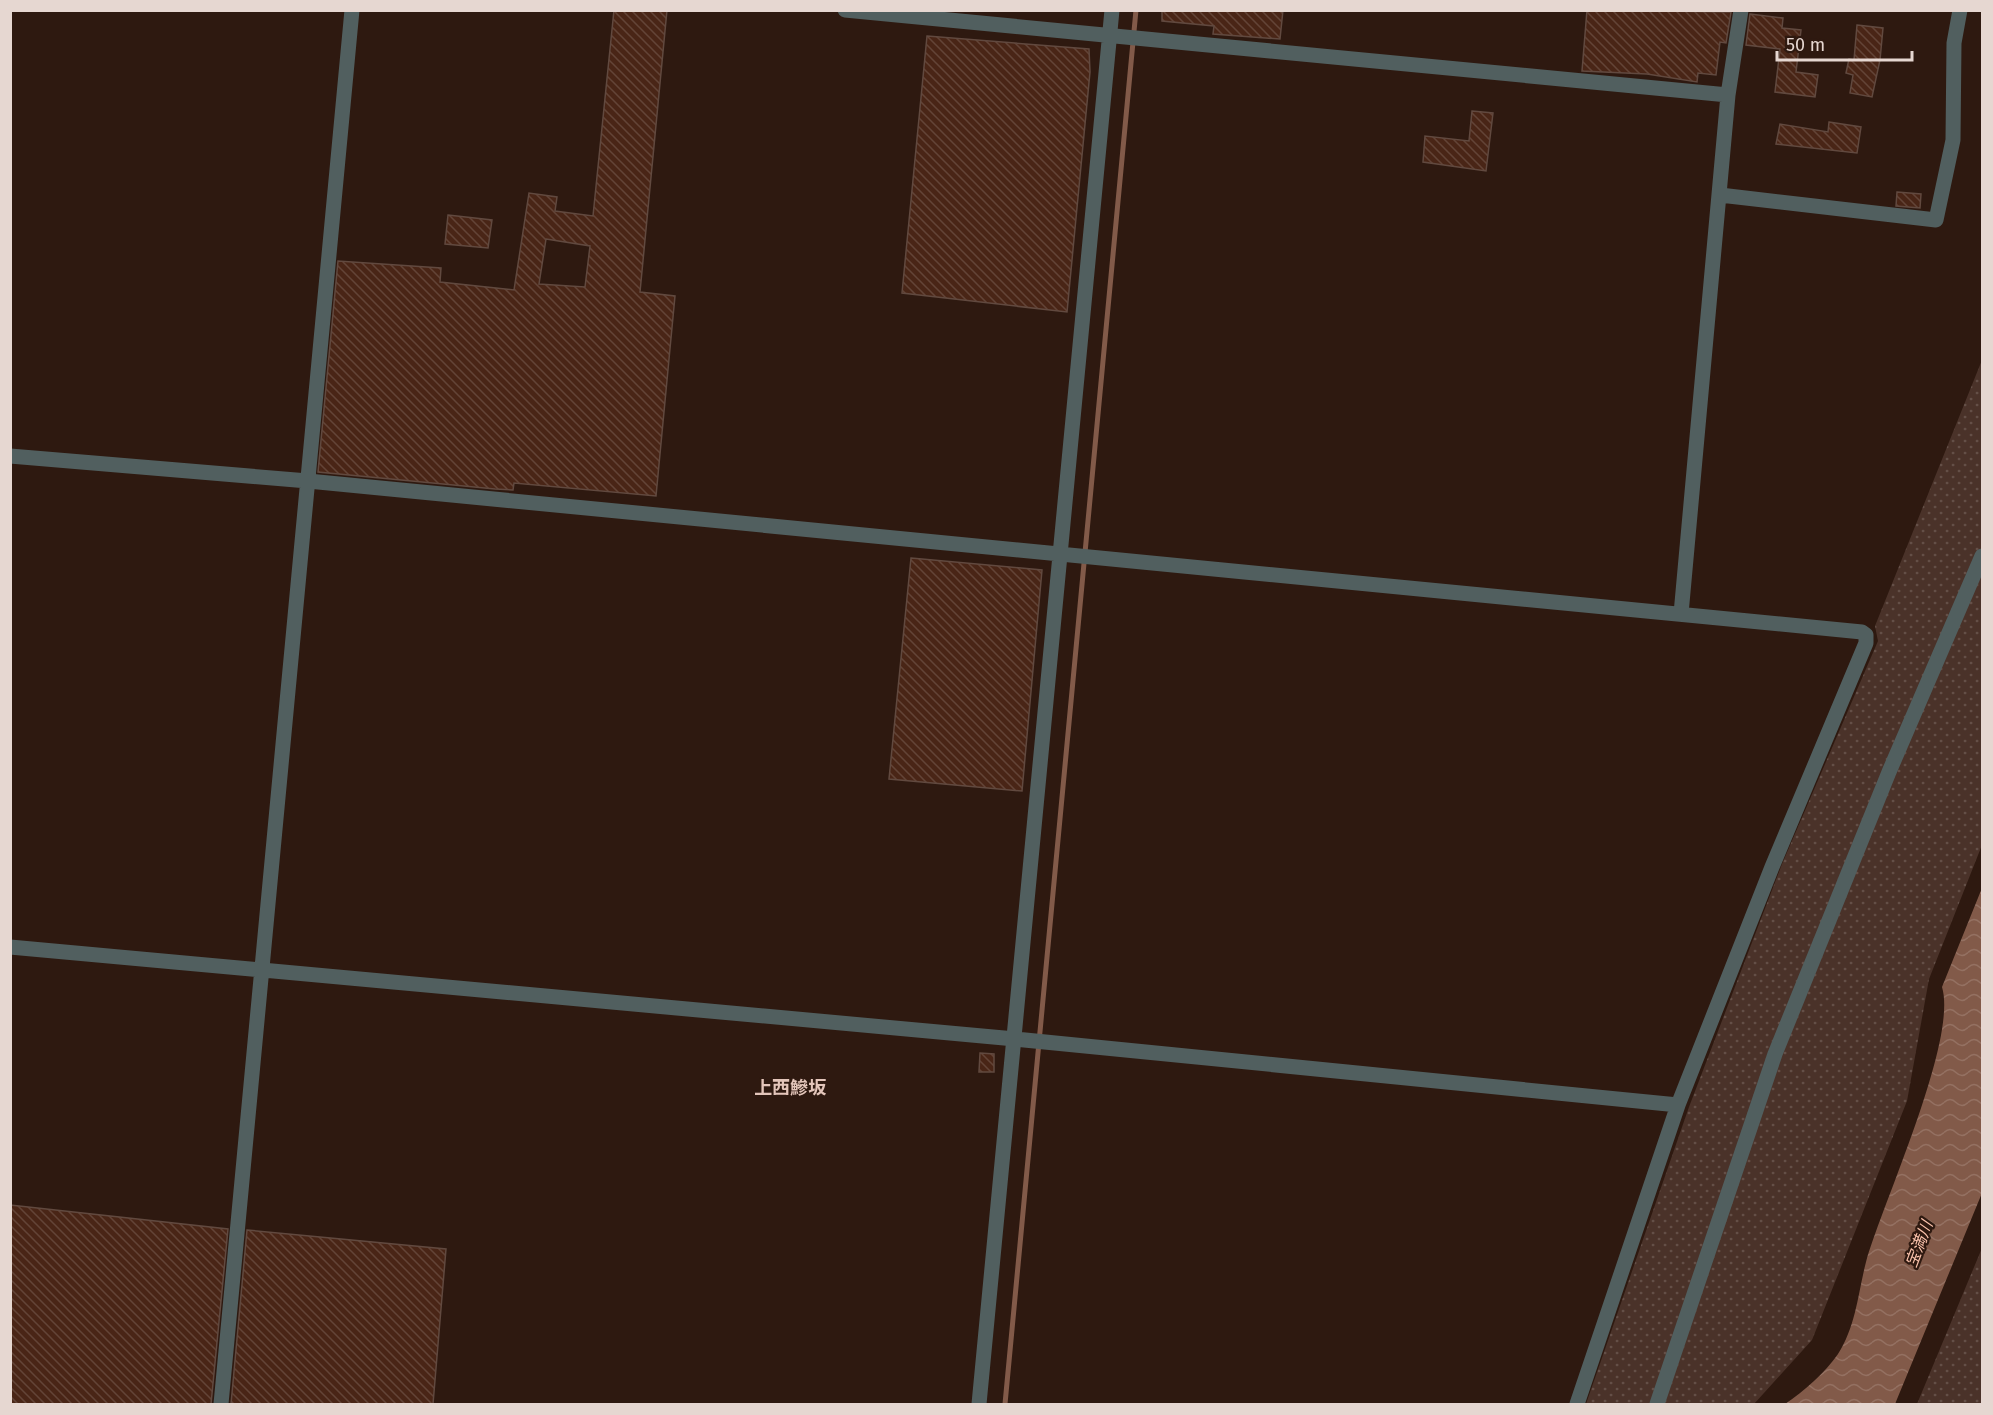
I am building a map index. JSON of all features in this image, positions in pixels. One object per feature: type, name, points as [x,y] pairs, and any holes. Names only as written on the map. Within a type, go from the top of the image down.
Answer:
[{"type":"street","points":[[221,1404],[352,10]]},
{"type":"street","points":[[845,10],[1728,95]]},
{"type":"street","points":[[979,1404],[1021,1040],[1116,36],[1112,10]]},
{"type":"street","points":[[1681,614],[1728,95],[1741,10]]},
{"type":"street","points":[[1720,195],[1936,220],[1953,140],[1954,44],[1960,10]]},
{"type":"street","points":[[10,456],[308,481],[1862,632],[1866,636],[1866,643],[1772,867],[1678,1105],[1577,1404]]},
{"type":"street","points":[[1657,1404],[1775,1054],[1885,782],[1983,556]]},
{"type":"street","points":[[10,946],[1021,1040],[1678,1105]]},
{"type":"shaded area","points":[[1982,360],[1982,845],[1929,979],[1907,1101],[1812,1340],[1754,1404],[1586,1404],[1689,1107],[1782,864],[1878,641],[1875,626]]},
{"type":"shaded area","points":[[1982,1248],[1982,1404],[1917,1404]]},
{"type":"water","name":"宝満川","points":[[1982,888],[1982,1193],[1895,1404],[1785,1404],[1827,1368],[1838,1354],[1849,1332],[1866,1262],[1916,1122],[1939,1044],[1944,1012],[1942,987]]},
{"type":"building","points":[[614,10],[667,10],[640,292],[675,296],[656,496],[514,483],[513,490],[495,489],[318,472],[338,261],[441,268],[440,282],[514,290],[529,193],[557,197],[555,211],[593,216]],"holes":[[[546,239],[590,246],[585,287],[539,284]]]},
{"type":"building","points":[[1162,10],[1283,10],[1280,39],[1213,34],[1214,26],[1162,21]]},
{"type":"building","points":[[1587,10],[1731,12],[1726,43],[1720,42],[1716,75],[1698,73],[1697,82],[1647,74],[1582,71]]},
{"type":"building","points":[[1750,14],[1783,18],[1782,28],[1801,30],[1796,72],[1818,75],[1815,97],[1775,92],[1780,49],[1746,45]]},
{"type":"building","points":[[1857,25],[1883,28],[1880,60],[1872,97],[1850,93],[1853,75],[1846,73],[1849,59],[1854,60]]},
{"type":"building","points":[[927,36],[1089,49],[1090,72],[1067,312],[902,293]]},
{"type":"building","points":[[1472,111],[1493,113],[1486,171],[1423,162],[1425,136],[1469,141]]},
{"type":"building","points":[[1829,122],[1861,127],[1857,153],[1776,144],[1780,124],[1828,132]]},
{"type":"building","points":[[1897,192],[1921,194],[1920,208],[1896,206]]},
{"type":"building","points":[[448,215],[492,220],[488,248],[445,244]]},
{"type":"building","points":[[911,558],[1042,570],[1022,791],[889,779]]},
{"type":"building","points":[[980,1053],[994,1054],[994,1072],[979,1072]]},
{"type":"building","points":[[10,1205],[228,1229],[211,1404],[10,1404]]},
{"type":"building","points":[[247,1230],[446,1249],[433,1404],[231,1404]]},
{"type":"waterway","points":[[1005,1404],[1136,10]]},
{"type":"district","name":"上西鰺坂","points":[[790,1088]]}]
